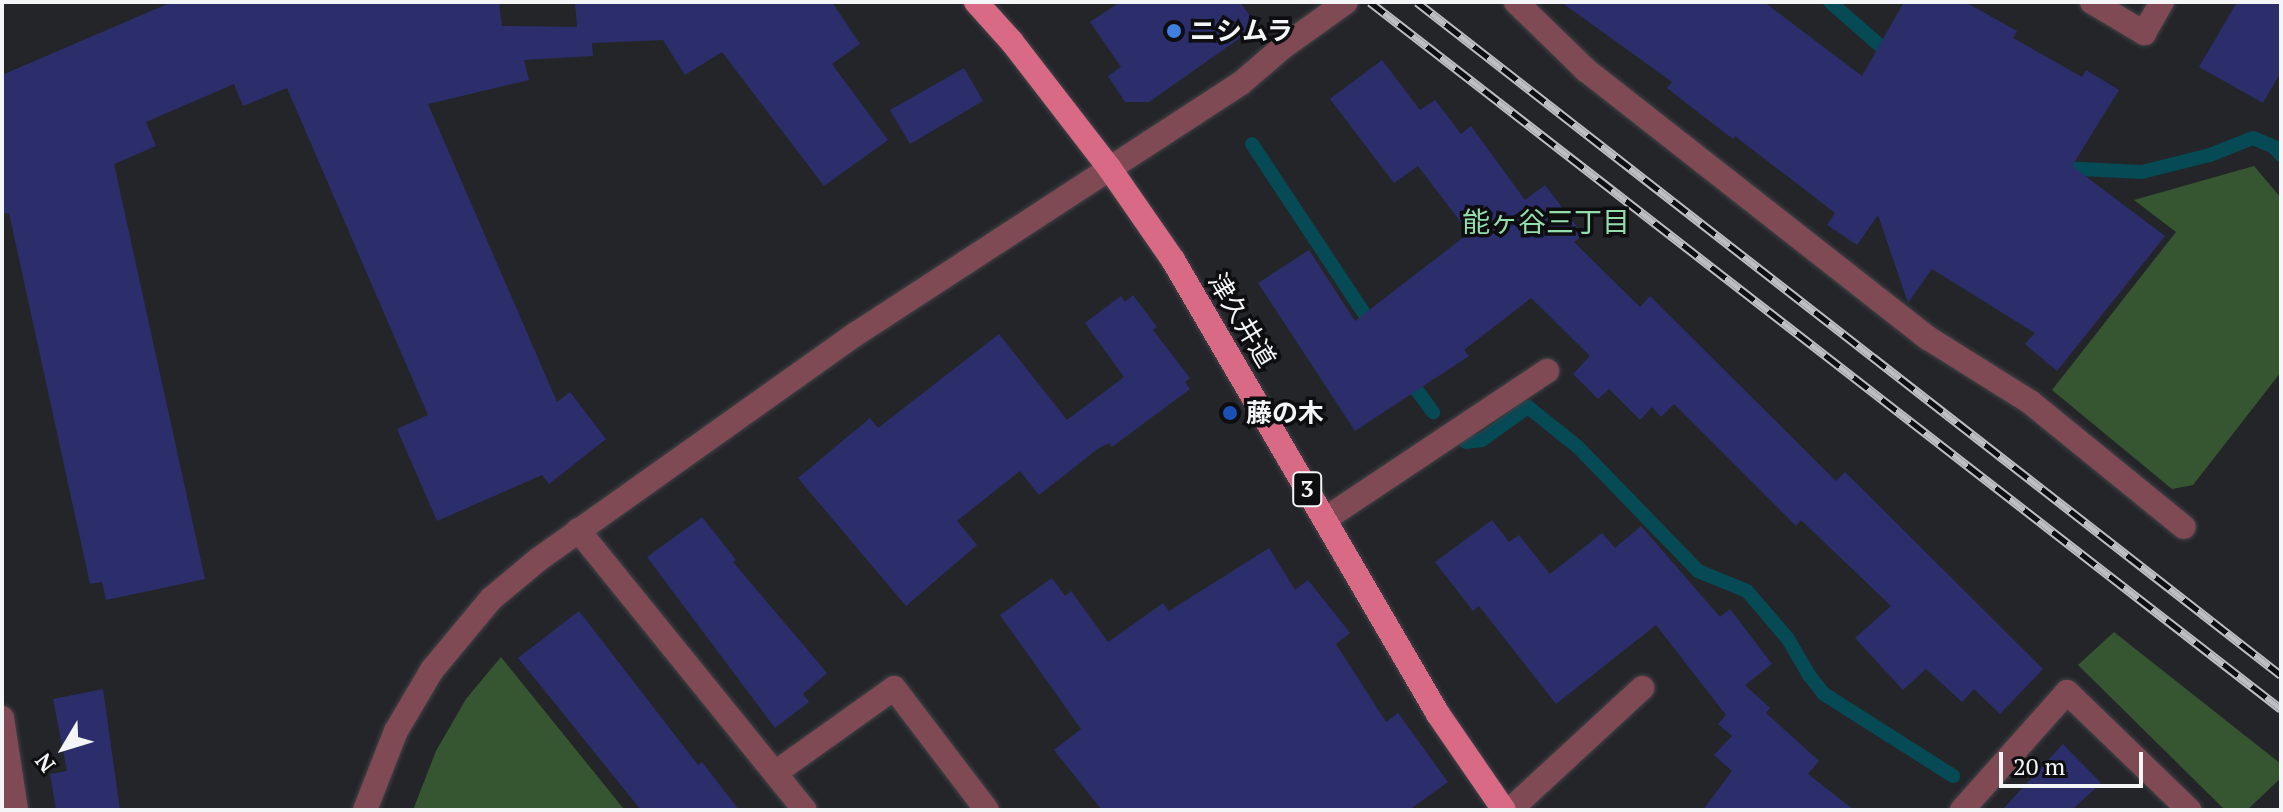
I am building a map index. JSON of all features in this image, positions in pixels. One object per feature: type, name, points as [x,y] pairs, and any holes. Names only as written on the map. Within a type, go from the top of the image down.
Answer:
[{"type":"main road","name":"津久井道","points":[[976,2],[1012,42],[1110,169],[1173,260],[1438,714],[1507,810]]},
{"type":"street","points":[[365,810],[396,731],[432,670],[491,599],[578,530],[856,334],[1240,84],[1283,47],[1346,2]]},
{"type":"street","points":[[1516,2],[1586,70],[1928,338],[2030,402],[2184,527]]},
{"type":"street","points":[[2092,2],[2144,33],[2162,2]]},
{"type":"street","points":[[1325,519],[1547,371]]},
{"type":"street","points":[[578,530],[805,810]]},
{"type":"street","points":[[775,773],[894,688],[987,810]]},
{"type":"street","points":[[1507,810],[1642,688]]},
{"type":"street","points":[[1962,810],[2067,692],[2189,810]]},
{"type":"street","points":[[2,718],[16,810]]},
{"type":"green space","points":[[2254,166],[2281,198],[2281,372],[2193,485],[2172,489],[2052,390],[2176,232],[2134,200]]},
{"type":"green space","points":[[2114,632],[2281,764],[2281,778],[2247,810],[2225,810],[2078,665]]},
{"type":"green space","points":[[501,657],[626,810],[413,810],[436,751],[466,699]]},
{"type":"building","points":[[172,2],[499,2],[502,26],[577,27],[575,2],[832,2],[860,44],[832,64],[888,140],[824,186],[722,52],[685,75],[663,40],[592,43],[593,56],[524,60],[529,80],[428,104],[557,402],[570,392],[606,439],[549,484],[542,475],[437,521],[397,429],[428,415],[287,88],[243,106],[234,84],[146,122],[156,146],[114,164],[205,579],[106,600],[102,582],[90,584],[9,213],[2,214],[2,75]]},
{"type":"building","points":[[1120,2],[1240,2],[1257,26],[1149,102],[1125,102],[1108,76],[1121,67],[1090,22]]},
{"type":"building","points":[[1561,2],[1764,2],[1862,76],[1904,2],[1965,2],[2017,31],[2013,38],[2082,77],[2086,70],[2119,90],[2072,166],[2165,236],[2057,371],[2025,344],[2035,333],[1932,269],[1908,303],[1878,215],[1857,245],[1827,225],[1835,213],[1667,88],[1672,82]]},
{"type":"building","points":[[2237,2],[2281,2],[2281,72],[2263,103],[2199,67]]},
{"type":"building","points":[[1382,60],[1420,110],[1435,100],[1461,134],[1471,126],[1525,200],[1545,185],[1583,235],[1574,242],[1640,307],[1650,296],[1836,481],[1845,472],[2043,669],[2000,714],[1974,689],[1962,702],[1926,669],[1903,690],[1855,638],[1891,606],[1801,520],[1796,526],[1674,404],[1661,417],[1652,407],[1640,420],[1609,389],[1598,399],[1573,374],[1590,356],[1531,298],[1464,350],[1469,356],[1355,431],[1258,283],[1309,250],[1355,321],[1469,233],[1418,166],[1394,183],[1330,99]]},
{"type":"building","points":[[964,68],[983,101],[910,144],[890,110]]},
{"type":"building","points":[[1133,295],[1157,327],[1153,330],[1190,378],[1185,382],[1190,389],[1112,447],[1109,443],[1099,448],[1039,495],[1020,471],[957,521],[977,545],[906,606],[798,478],[870,418],[878,428],[999,334],[1067,420],[1124,377],[1085,323],[1121,296],[1125,302]]},
{"type":"building","points":[[702,517],[736,560],[733,562],[827,673],[803,694],[809,702],[775,728],[647,557]]},
{"type":"building","points":[[1492,520],[1509,542],[1519,535],[1550,574],[1602,533],[1615,548],[1641,526],[1720,617],[1730,609],[1772,664],[1745,685],[1770,708],[1766,713],[1819,761],[1808,774],[1854,810],[1703,810],[1732,771],[1714,755],[1732,736],[1718,724],[1726,715],[1656,625],[1556,704],[1479,606],[1473,611],[1435,562]]},
{"type":"building","points":[[1269,548],[1295,590],[1308,580],[1350,633],[1336,644],[1386,722],[1398,713],[1448,782],[1409,810],[1102,810],[1054,750],[1081,729],[1000,615],[1052,578],[1065,596],[1071,591],[1108,642],[1163,603],[1169,611]]},
{"type":"building","points":[[579,611],[698,765],[702,762],[739,810],[641,810],[518,658]]},
{"type":"building","points":[[103,689],[120,810],[56,810],[50,774],[67,771],[53,699]]},
{"type":"building","points":[[2063,744],[2101,783],[2072,810],[2002,810]]},
{"type":"waterway","points":[[1830,2],[1892,56]]},
{"type":"waterway","points":[[2061,168],[2142,172],[2210,155],[2253,138],[2274,147],[2281,155]]},
{"type":"waterway","points":[[1252,144],[1373,327]]},
{"type":"waterway","points":[[1407,377],[1433,412]]},
{"type":"waterway","points":[[1466,442],[1482,440],[1528,407],[1578,447],[1698,571],[1747,591],[1788,639],[1824,694],[1953,776]]},
{"type":"railway","points":[[1370,2],[2281,709]]},
{"type":"railway","points":[[1417,2],[2281,675]]},
{"type":"place","name":"ニシムラ","points":[[1174,31]]},
{"type":"place","name":"藤の木","points":[[1230,413]]},
{"type":"district","name":"能ヶ谷三丁目","points":[[1546,222]]}]
